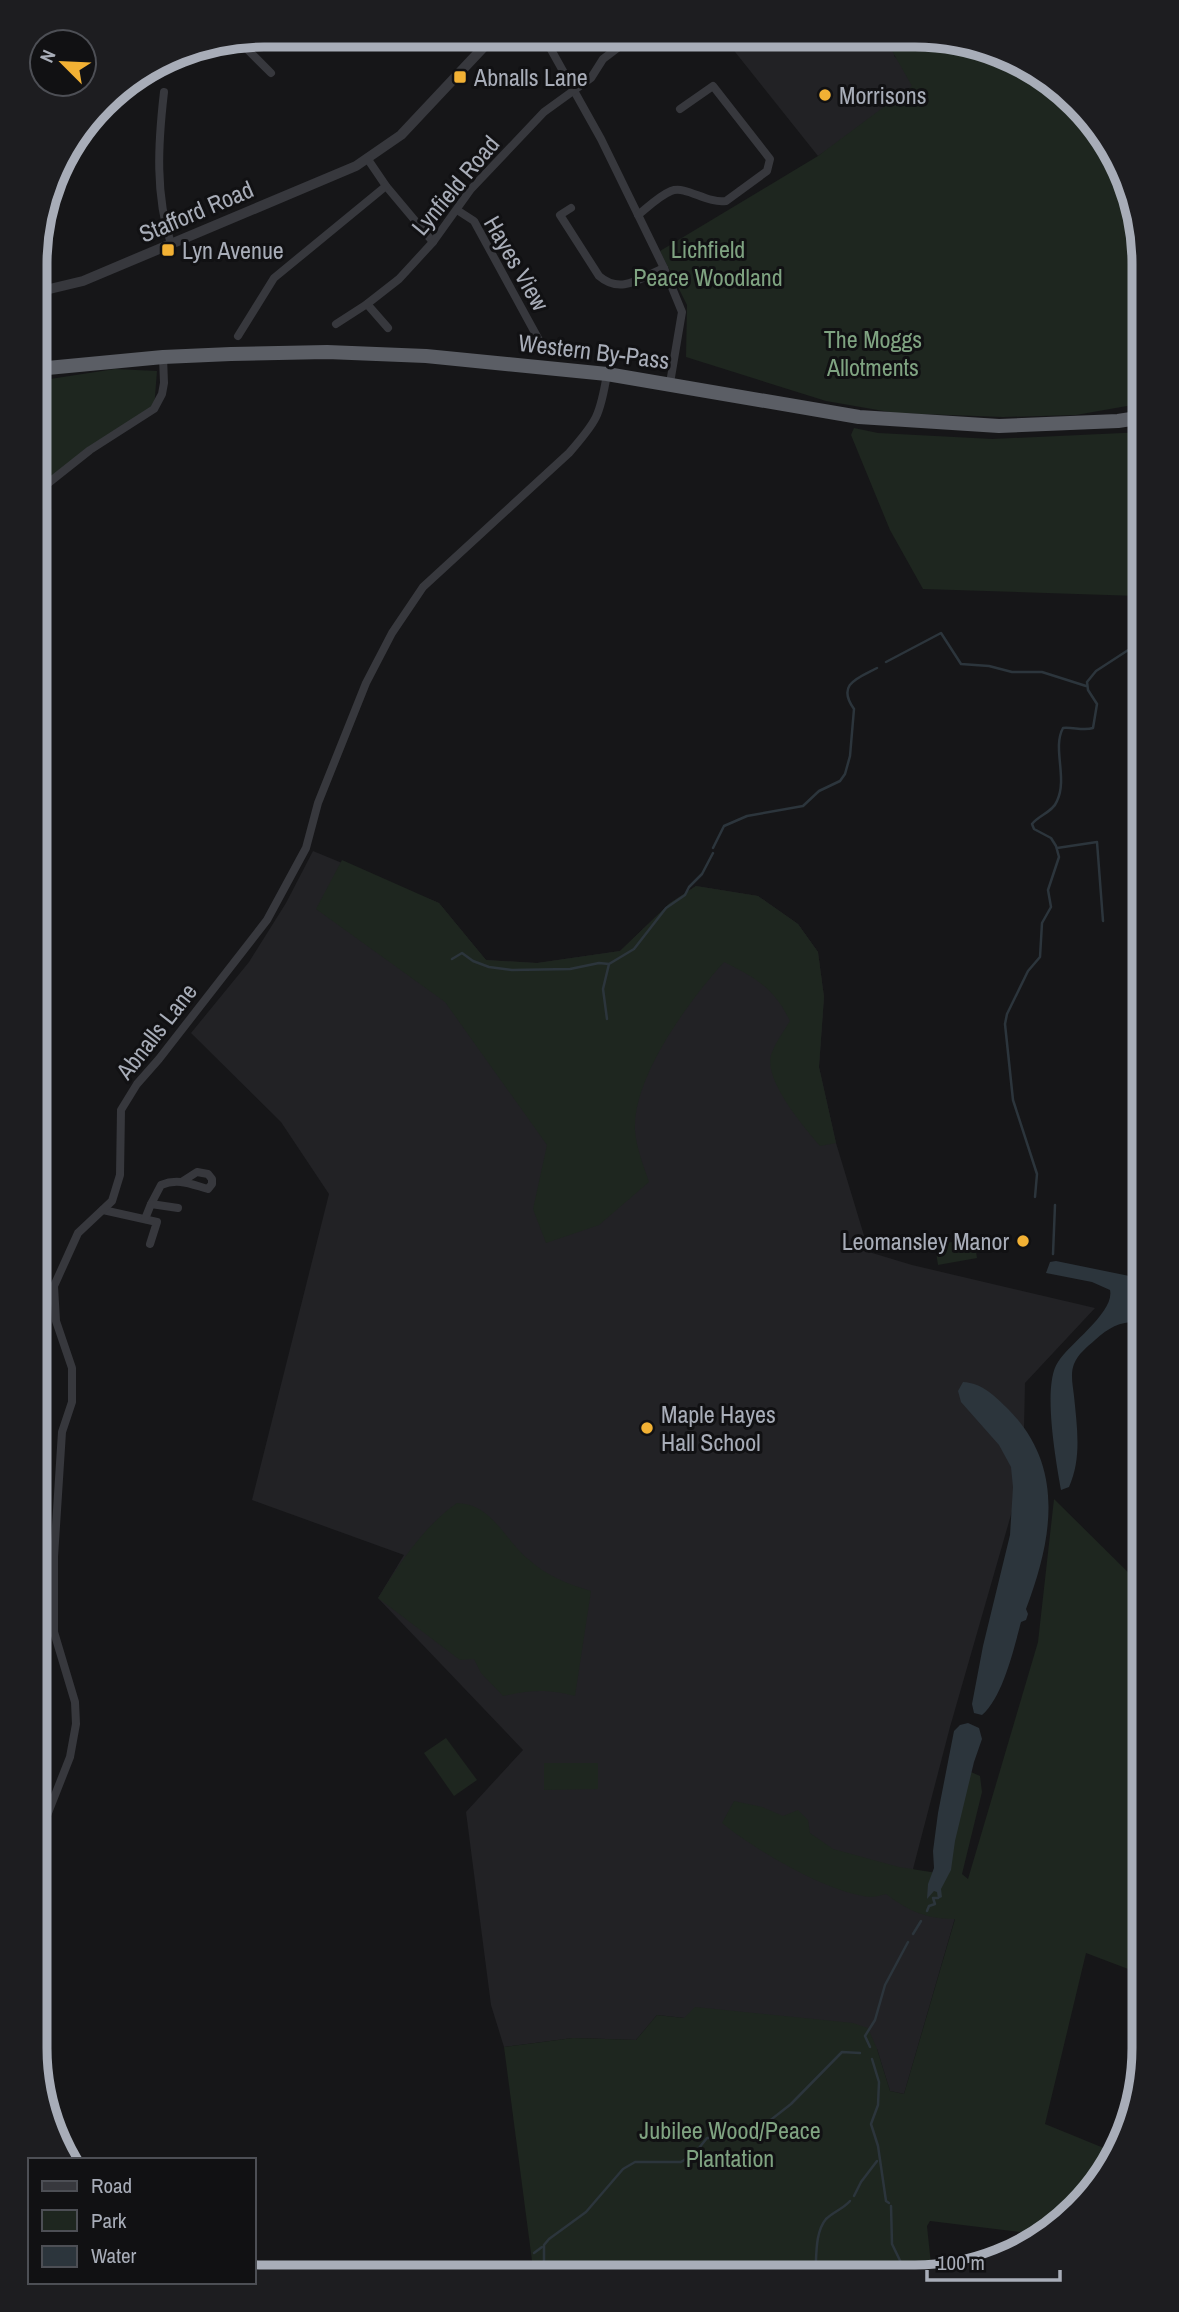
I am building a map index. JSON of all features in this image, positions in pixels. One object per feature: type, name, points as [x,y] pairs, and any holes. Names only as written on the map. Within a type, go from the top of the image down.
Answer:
[{"type":"highway","name":"Western By-Pass","points":[[47,368],[163,357],[327,352],[426,356],[607,374],[873,418],[999,426],[1132,419]]},
{"type":"street","name":"Lynfield Road","points":[[336,324],[399,279],[433,242],[471,189],[544,112],[591,78],[603,59],[618,47]]},
{"type":"street","points":[[246,48],[271,74]]},
{"type":"street","name":"Stafford Road","points":[[47,290],[83,281],[341,173],[401,135],[483,48]]},
{"type":"street","points":[[549,48],[601,139],[664,268],[682,312],[670,383]]},
{"type":"street","points":[[255,73],[263,65]]},
{"type":"street","points":[[638,215],[670,191],[682,191],[719,202],[726,201],[767,171],[770,159],[713,86],[680,109]]},
{"type":"street","points":[[164,92],[158,146],[162,215],[171,244]]},
{"type":"street","points":[[367,158],[386,186],[433,242]]},
{"type":"street","points":[[237,336],[274,278],[386,186]]},
{"type":"street","points":[[571,208],[560,215],[598,276],[607,283],[621,287],[664,268]]},
{"type":"street","name":"Hayes View","points":[[457,210],[474,221],[539,340]]},
{"type":"street","points":[[367,304],[388,328]]},
{"type":"street","points":[[47,484],[90,450],[154,409],[164,383],[163,357]]},
{"type":"street","name":"Abnalls Lane","points":[[47,1815],[70,1757],[76,1724],[75,1702],[54,1632],[54,1557],[62,1432],[72,1402],[72,1367],[56,1321],[54,1286],[78,1233],[112,1201],[120,1175],[121,1110],[136,1084],[159,1059],[267,920],[306,848],[318,803],[366,682],[392,633],[423,587],[569,453],[589,430],[601,410],[607,374]]},
{"type":"street","points":[[145,1219],[161,1185],[183,1181]]},
{"type":"street","points":[[151,1204],[178,1208]]},
{"type":"street","points":[[103,1210],[157,1222],[150,1244]]},
{"type":"shaded area","name":"Morrisons","points":[[731,47],[901,47],[894,56],[922,81],[921,88],[818,156]]},
{"type":"shaded area","name":"Maple Hayes Hall School","points":[[313,851],[439,903],[486,960],[537,963],[620,951],[670,903],[696,886],[758,896],[798,924],[818,952],[824,997],[819,1067],[836,1143],[869,1252],[912,1265],[1095,1308],[1025,1383],[1023,1473],[950,1727],[913,1869],[942,1918],[955,1918],[904,2094],[890,2091],[877,2049],[684,2018],[657,2015],[636,2040],[573,2038],[504,2047],[491,2005],[466,1812],[523,1750],[378,1598],[404,1555],[252,1500],[329,1194],[281,1122],[191,1033],[249,962],[286,903]]},
{"type":"green space","points":[[915,47],[957,51],[1011,70],[1058,101],[1078,121],[1095,144],[1120,194],[1130,236],[1132,405],[1076,415],[1003,417],[895,413],[826,401],[686,357],[687,305],[660,251],[818,156],[912,86],[891,49]]},
{"type":"green space","points":[[115,369],[157,371],[154,409],[47,485],[47,379]]},
{"type":"green space","points":[[854,428],[878,433],[992,439],[1132,433],[1132,596],[923,589],[890,530],[851,435]]},
{"type":"green space","points":[[342,860],[439,903],[486,960],[537,963],[620,951],[670,903],[696,886],[758,896],[798,924],[818,952],[824,997],[819,1067],[836,1143],[820,1146],[787,1103],[773,1078],[771,1055],[790,1021],[784,1010],[763,985],[724,962],[680,1018],[653,1063],[643,1086],[635,1130],[649,1182],[599,1225],[546,1243],[533,1209],[547,1145],[445,1002],[316,909]]},
{"type":"green space","points":[[974,1238],[977,1258],[938,1265],[935,1245]]},
{"type":"green space","name":"Jubilee Wood/Peace Plantation","points":[[1054,1499],[1131,1575],[1131,1970],[1086,1953],[1045,2124],[1106,2149],[1087,2180],[1047,2220],[1027,2233],[930,2221],[927,2226],[931,2264],[533,2265],[504,2047],[573,2038],[636,2040],[657,2015],[684,2018],[695,2007],[853,2023],[868,2028],[890,2091],[904,2094],[955,1919],[918,1913],[886,1894],[870,1897],[834,1888],[772,1857],[722,1823],[734,1801],[762,1807],[783,1816],[798,1810],[808,1820],[810,1833],[833,1849],[899,1867],[937,1873],[971,1772],[980,1776],[982,1792],[962,1874],[968,1879],[1038,1642]]},
{"type":"green space","points":[[457,1503],[479,1509],[489,1516],[519,1551],[542,1570],[591,1591],[575,1696],[539,1691],[503,1696],[481,1673],[474,1659],[460,1660],[378,1598],[422,1535]]},
{"type":"green space","points":[[446,1738],[477,1780],[454,1796],[424,1753]]},
{"type":"green space","points":[[544,1763],[598,1763],[598,1789],[544,1790]]},
{"type":"water","points":[[1050,1262],[1131,1276],[1131,1322],[1123,1323],[1101,1335],[1086,1348],[1074,1364],[1072,1376],[1077,1431],[1076,1465],[1069,1487],[1061,1490],[1052,1424],[1053,1373],[1064,1354],[1106,1308],[1110,1290],[1092,1282],[1046,1273]]},
{"type":"water","points":[[963,1382],[976,1385],[993,1395],[1026,1431],[1039,1455],[1049,1505],[1042,1557],[1026,1609],[1028,1614],[1026,1620],[1021,1622],[1002,1685],[982,1715],[974,1713],[972,1704],[1010,1535],[1013,1487],[1011,1467],[999,1445],[961,1402],[958,1391]]},
{"type":"water","points":[[968,1723],[979,1728],[982,1739],[955,1841],[951,1870],[941,1889],[942,1897],[938,1899],[937,1892],[934,1891],[927,1899],[928,1884],[934,1868],[933,1851],[938,1813],[954,1731],[960,1725]]},
{"type":"waterway","points":[[886,662],[941,633],[961,664],[989,666],[1012,672],[1042,672],[1086,686]]},
{"type":"waterway","points":[[1035,1197],[1037,1174],[1013,1100],[1005,1024],[1007,1014],[1028,971],[1040,957],[1042,923],[1051,907],[1048,890],[1059,857],[1051,838],[1034,829],[1032,824],[1052,808],[1060,792],[1059,745],[1063,728],[1093,728],[1097,704],[1088,690],[1087,682],[1096,671],[1132,648]]},
{"type":"waterway","points":[[713,848],[724,826],[747,816],[803,806],[819,791],[840,781],[850,756],[854,709],[849,700],[848,688],[857,679],[877,668]]},
{"type":"waterway","points":[[1057,848],[1097,842],[1103,921]]},
{"type":"waterway","points":[[452,959],[462,953],[489,967],[512,970],[570,969],[599,963],[609,964],[634,949],[666,908],[685,895],[702,874],[713,853]]},
{"type":"waterway","points":[[607,1019],[603,989],[609,964]]},
{"type":"waterway","points":[[1053,1254],[1055,1205]]},
{"type":"waterway","points":[[927,1911],[929,1906],[935,1904],[933,1898],[938,1898]]},
{"type":"waterway","points":[[913,1934],[921,1921]]},
{"type":"waterway","points":[[870,2047],[865,2036],[875,2020],[885,1985],[908,1942]]},
{"type":"waterway","points":[[544,2265],[544,2245],[586,2212],[623,2169],[635,2162],[681,2162],[695,2153],[707,2138],[754,2133],[791,2104],[842,2052],[860,2053]]},
{"type":"waterway","points":[[872,2059],[879,2082],[878,2105],[871,2124],[878,2146],[886,2201],[889,2203]]},
{"type":"waterway","points":[[854,2196],[877,2161]]},
{"type":"waterway","points":[[816,2265],[822,2225],[850,2201]]},
{"type":"waterway","points":[[891,2206],[892,2244],[902,2265]]},
{"type":"waterway","points":[[534,2253],[542,2247]]},
{"type":"place","name":"Abnalls Lane","points":[[460,77]]},
{"type":"place","name":"Morrisons","points":[[825,95]]},
{"type":"place","name":"Lyn Avenue","points":[[168,250]]},
{"type":"place","name":"Leomansley Manor","points":[[1023,1241]]},
{"type":"place","name":"Maple Hayes Hall School","points":[[647,1428]]},
{"type":"park label","name":"Lichfield Peace Woodland","points":[[708,263]]},
{"type":"park label","name":"The Moggs Allotments","points":[[873,353]]}]
